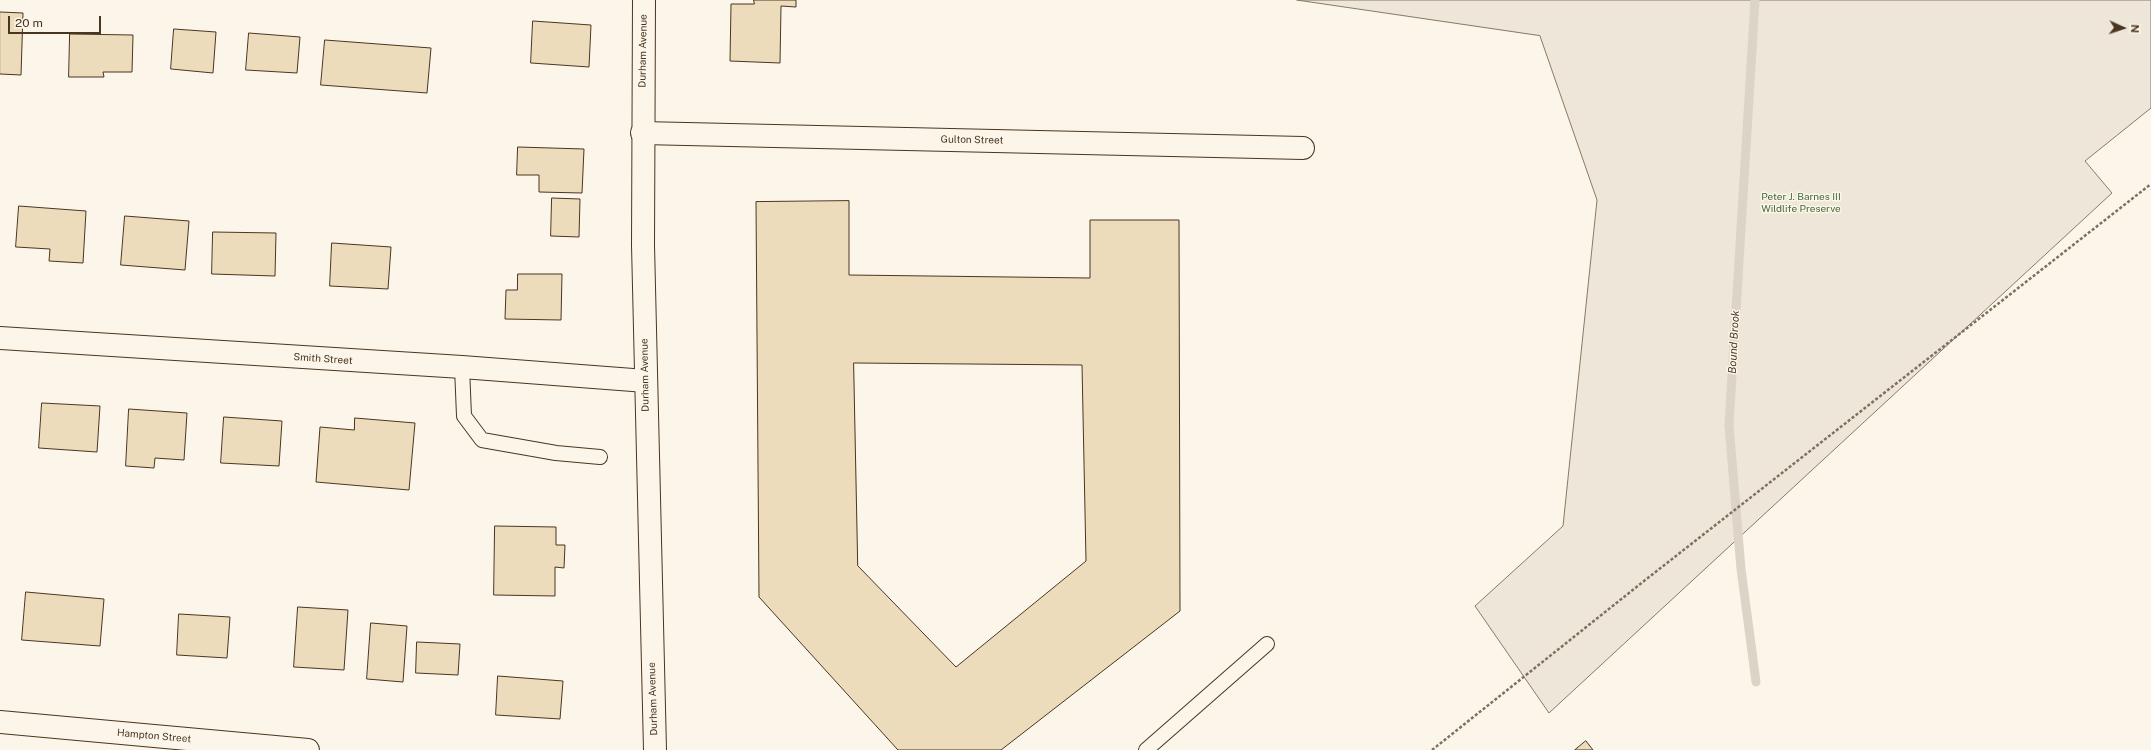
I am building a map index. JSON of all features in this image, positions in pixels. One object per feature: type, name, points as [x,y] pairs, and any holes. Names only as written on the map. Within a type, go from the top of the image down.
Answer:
[{"type":"street","name":"Durham Avenue","points":[[644,0],[642,133],[646,381],[655,750]]},
{"type":"street","name":"Gulton Street","points":[[642,133],[1303,148]]},
{"type":"street","name":"Smith Street","points":[[0,338],[462,367],[646,381]]},
{"type":"street","name":"Hampton Street","points":[[0,722],[308,750]]},
{"type":"lane","points":[[462,367],[464,416],[482,440],[556,453],[600,457]]},
{"type":"lane","points":[[1146,750],[1267,644]]},
{"type":"path","points":[[1432,750],[1638,586],[2151,184]]},
{"type":"green space","name":"Peter J. Barnes III Wildlife Preserve","points":[[1297,0],[2151,0],[2151,108],[2085,161],[2112,193],[1549,713],[1475,606],[1563,526],[1597,200],[1540,36]]},
{"type":"building","points":[[754,0],[796,0],[796,7],[781,6],[780,63],[730,61],[731,4],[754,4]]},
{"type":"building","points":[[0,12],[23,13],[21,75],[0,74]]},
{"type":"building","points":[[533,21],[591,25],[589,67],[531,63]]},
{"type":"building","points":[[174,29],[216,32],[213,73],[171,69]]},
{"type":"building","points":[[249,33],[300,37],[297,73],[246,70]]},
{"type":"building","points":[[70,34],[133,35],[132,72],[103,72],[104,77],[69,77]]},
{"type":"building","points":[[325,40],[431,48],[427,93],[321,85]]},
{"type":"building","points":[[518,147],[584,149],[582,193],[539,192],[539,175],[517,175]]},
{"type":"building","points":[[552,198],[580,199],[579,237],[551,236]]},
{"type":"building","points":[[849,201],[849,275],[1090,278],[1090,220],[1179,220],[1180,611],[1001,750],[898,750],[759,597],[756,202]],"holes":[[[854,363],[1082,365],[1086,561],[956,667],[858,566]]]},
{"type":"building","points":[[19,206],[86,211],[83,263],[49,261],[50,249],[16,247]]},
{"type":"building","points":[[125,216],[189,221],[185,270],[121,265]]},
{"type":"building","points":[[213,232],[276,233],[275,276],[212,274]]},
{"type":"building","points":[[332,243],[391,247],[388,289],[330,286]]},
{"type":"building","points":[[518,274],[562,274],[561,320],[505,319],[506,290],[517,290]]},
{"type":"building","points":[[42,403],[100,406],[97,452],[39,448]]},
{"type":"building","points":[[129,409],[187,413],[184,460],[155,458],[154,468],[126,466]]},
{"type":"building","points":[[224,417],[282,421],[279,466],[221,463]]},
{"type":"building","points":[[355,418],[415,423],[409,490],[316,482],[320,427],[354,430]]},
{"type":"building","points":[[495,526],[556,527],[556,545],[565,545],[564,568],[555,567],[555,596],[494,595]]},
{"type":"building","points":[[26,592],[104,599],[100,646],[22,640]]},
{"type":"building","points":[[298,607],[348,610],[344,670],[294,667]]},
{"type":"building","points":[[179,614],[230,617],[227,658],[177,655]]},
{"type":"building","points":[[371,623],[407,626],[403,682],[367,679]]},
{"type":"building","points":[[417,642],[460,644],[458,675],[416,673]]},
{"type":"building","points":[[498,676],[563,681],[560,719],[496,715]]},
{"type":"building","points":[[1586,741],[1593,750],[1575,750]]},
{"type":"waterway","name":"Bound Brook","points":[[1755,0],[1729,425],[1741,569],[1756,682]]}]
